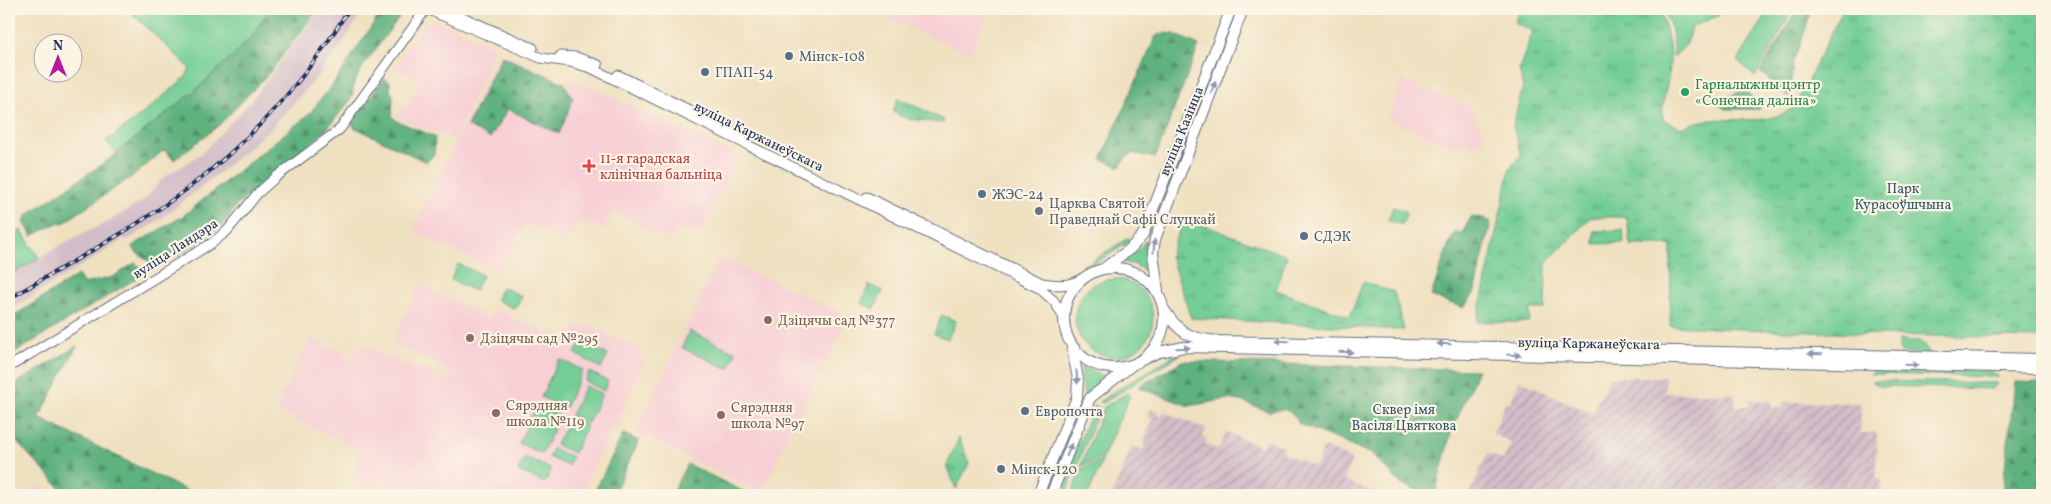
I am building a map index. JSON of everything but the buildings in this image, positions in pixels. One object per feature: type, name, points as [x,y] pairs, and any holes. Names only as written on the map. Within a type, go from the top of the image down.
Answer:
[{"type":"main road","name":"вуліца Казінца","points":[[1102,269],[1130,249],[1143,235],[1231,9]]},
{"type":"main road","name":"вуліца Казінца","points":[[1158,295],[1153,253],[1154,239],[1243,9]]},
{"type":"main road","points":[[1038,495],[1077,397],[1078,379],[1071,343],[1065,330],[1064,318],[1068,298],[1083,278],[1102,269],[1119,268],[1135,272],[1149,282],[1158,295],[1163,308],[1164,324],[1158,340],[1150,352],[1090,398],[1051,495]]},
{"type":"main road","name":"вуліца Каржанеўскага","points":[[1163,308],[1176,328],[1188,335],[1219,341],[2042,359]]},
{"type":"main road","points":[[1071,343],[1084,358],[1098,365],[1113,368],[1136,362]]},
{"type":"main road","name":"вуліца Каржанеўскага","points":[[1136,362],[1158,352],[1184,347],[2042,368]]},
{"type":"street","name":"вуліца Каржанеўскага","points":[[426,9],[541,58],[570,62],[591,68],[1039,288],[1054,302],[1064,318]]},
{"type":"street","name":"вуліца Ландэра","points":[[9,367],[212,243],[227,231],[257,194],[276,177],[340,129],[426,9]]},
{"type":"street","name":"вуліца Каржанеўскага","points":[[444,9],[539,51],[551,55],[576,57],[597,64],[1042,283],[1069,284],[1083,278]]},
{"type":"shaded area","points":[[320,9],[364,9],[345,40],[312,83],[271,128],[156,222],[126,241],[124,238],[120,240],[120,242],[9,310],[9,275],[143,201],[162,179],[202,153],[248,105]]},
{"type":"shaded area","points":[[869,9],[989,9],[969,54]]},
{"type":"shaded area","points":[[434,19],[495,48],[454,139],[397,117],[402,104],[409,106],[420,79],[407,73],[405,76],[393,71],[413,39]]},
{"type":"shaded area","name":"11-я гарадская клінічная бальніца","points":[[499,52],[569,84],[572,78],[738,156],[699,237],[679,228],[673,239],[666,239],[612,212],[603,230],[578,218],[567,242],[525,223],[500,272],[413,232]]},
{"type":"shaded area","points":[[1402,80],[1469,106],[1484,134],[1484,138],[1475,148],[1457,141],[1454,147],[1387,119]]},
{"type":"shaded area","name":"Сярэдняя школа №97","points":[[719,258],[806,296],[848,317],[820,374],[810,376],[817,380],[760,494],[636,432]]},
{"type":"shaded area","name":"Сярэдняя школа №119","points":[[420,285],[489,318],[495,309],[553,336],[562,335],[585,324],[643,350],[639,359],[645,361],[580,495],[433,495],[356,481],[358,449],[275,410],[311,338],[352,358],[361,342],[414,369],[421,368],[444,379],[453,373],[392,343]]},
{"type":"shaded area","points":[[1610,377],[1665,377],[1665,393],[1735,394],[1735,406],[1750,406],[1750,400],[1771,401],[1771,407],[1783,408],[1784,402],[1861,403],[1860,433],[1877,433],[1876,478],[1882,480],[1880,495],[1469,495],[1488,453],[1503,460],[1508,450],[1511,442],[1493,434],[1506,402],[1510,404],[1519,380],[1593,414]]},
{"type":"shaded area","points":[[1151,409],[1159,412],[1158,415],[1162,417],[1164,412],[1206,429],[1202,437],[1207,439],[1205,444],[1218,450],[1226,432],[1262,447],[1266,440],[1284,447],[1282,453],[1316,467],[1324,447],[1352,459],[1344,480],[1372,492],[1370,495],[1112,495],[1132,446],[1143,450],[1146,441],[1144,440],[1153,419],[1147,417]]},
{"type":"shaded area","points":[[39,485],[59,495],[23,495]]},
{"type":"green space","points":[[127,9],[269,9],[252,37],[197,89],[117,153],[106,141],[140,116],[186,77],[190,68]]},
{"type":"green space","points":[[269,9],[318,9],[269,73],[219,125],[174,160],[164,150],[137,173],[62,224],[57,223],[32,236],[24,222],[27,215],[104,163],[197,89],[252,37]]},
{"type":"green space","points":[[383,9],[405,9],[362,68],[353,85],[353,95],[349,102],[325,131],[237,205],[221,227],[177,256],[158,264],[151,263],[136,252],[132,246],[183,216],[309,114],[334,83]]},
{"type":"green space","name":"Парк Курасоўшчына","points":[[1519,9],[1660,9],[1670,51],[1669,73],[1662,113],[1663,120],[1681,128],[1696,122],[1711,120],[1767,118],[1781,115],[1795,107],[1843,9],[2042,9],[2042,338],[1883,335],[1670,326],[1671,245],[1630,245],[1627,217],[1591,217],[1546,263],[1545,309],[1530,309],[1529,322],[1477,322],[1510,168],[1521,155],[1513,125],[1523,86],[1519,69],[1533,31],[1515,23]]},
{"type":"green space","points":[[1664,9],[1723,9],[1718,16],[1691,27],[1686,45],[1674,57],[1672,31]]},
{"type":"green space","points":[[1770,9],[1793,9],[1755,77],[1738,61]]},
{"type":"green space","points":[[1797,9],[1811,9],[1793,63],[1789,97],[1760,72]]},
{"type":"green space","points":[[1164,33],[1174,34],[1199,45],[1155,158],[1133,153],[1125,158],[1120,167],[1101,159],[1156,36]]},
{"type":"green space","points":[[502,56],[564,83],[573,99],[559,134],[508,109],[490,138],[467,126]]},
{"type":"green space","points":[[384,78],[390,82],[390,90],[393,96],[392,116],[397,121],[435,137],[434,155],[426,162],[354,127],[351,123]]},
{"type":"green space","points":[[1739,92],[1748,93],[1760,109],[1726,109],[1717,103]]},
{"type":"green space","points":[[898,98],[944,120],[943,123],[908,119],[893,112]]},
{"type":"green space","points":[[1393,207],[1407,212],[1402,225],[1388,220]]},
{"type":"green space","points":[[1471,217],[1483,218],[1491,222],[1474,294],[1464,308],[1431,296],[1449,243],[1456,232],[1462,233]]},
{"type":"green space","points":[[1184,218],[1287,256],[1276,290],[1350,317],[1363,282],[1394,292],[1404,330],[1191,318],[1170,255]]},
{"type":"green space","points":[[21,230],[39,258],[9,275],[9,236]]},
{"type":"green space","points":[[1623,230],[1624,243],[1594,244],[1594,231]]},
{"type":"green space","points":[[1128,238],[1132,240],[1075,276],[1060,281]]},
{"type":"green space","points":[[1146,240],[1148,272],[1133,264],[1123,262],[1140,248]]},
{"type":"green space","points":[[135,263],[147,272],[9,356],[9,319],[78,275],[84,284],[113,277]]},
{"type":"green space","points":[[458,264],[482,275],[475,291],[451,280]]},
{"type":"green space","points":[[1106,279],[1122,279],[1136,285],[1147,296],[1153,310],[1153,326],[1147,340],[1136,351],[1122,357],[1106,357],[1092,351],[1081,340],[1075,326],[1075,310],[1081,296],[1092,285]]},
{"type":"green space","points":[[869,285],[883,291],[874,309],[861,303]]},
{"type":"green space","points":[[502,287],[522,296],[516,309],[496,300]]},
{"type":"green space","points":[[942,315],[956,321],[948,339],[934,334]]},
{"type":"green space","points":[[689,331],[736,352],[729,369],[682,348]]},
{"type":"green space","points":[[1899,340],[1920,341],[1929,354],[1901,353]]},
{"type":"green space","points":[[581,342],[608,355],[601,368],[575,354]]},
{"type":"green space","points":[[77,346],[39,418],[196,495],[67,495],[9,434],[9,388]]},
{"type":"green space","points":[[1181,354],[1103,403],[1099,402],[1173,356]]},
{"type":"green space","points":[[559,359],[583,370],[565,408],[541,397]]},
{"type":"green space","name":"Сквер імя Васіля Цвяткова","points":[[1182,361],[1478,370],[1451,433],[1436,490],[1426,494],[1401,484],[1372,454],[1299,424],[1288,411],[1275,410],[1270,412],[1241,401],[1227,399],[1189,406],[1138,387]]},
{"type":"green space","points":[[1081,366],[1101,375],[1111,376],[1084,395]]},
{"type":"green space","points":[[1876,369],[1991,371],[1999,377],[1871,374]]},
{"type":"green space","points":[[589,372],[608,381],[604,391],[585,381]]},
{"type":"green space","points":[[1871,381],[1998,383],[1992,389],[1880,386]]},
{"type":"green space","points":[[2015,382],[2042,383],[2042,495],[2002,495]]},
{"type":"green space","points":[[585,386],[602,394],[588,423],[571,415]]},
{"type":"green space","points":[[1127,393],[1130,396],[1103,457],[1081,466],[1104,407]]},
{"type":"green space","points":[[537,405],[560,416],[542,454],[519,443]]},
{"type":"green space","points":[[1094,405],[1100,408],[1065,495],[1057,495]]},
{"type":"green space","points":[[570,417],[587,425],[574,453],[556,445]]},
{"type":"green space","points":[[623,434],[639,441],[613,495],[593,495]]},
{"type":"green space","points":[[959,438],[969,463],[956,489],[947,465]]},
{"type":"green space","points":[[553,448],[572,457],[568,466],[549,457]]},
{"type":"green space","points":[[525,457],[551,469],[545,483],[518,471]]},
{"type":"green space","points":[[1103,459],[1088,495],[1071,495],[1081,469]]},
{"type":"green space","points":[[687,464],[751,495],[671,495]]},
{"type":"railway","points":[[9,299],[144,219],[211,170],[256,129],[277,106],[333,35],[349,9]]},
{"type":"place","name":"Мінск-108","points":[[789,56]]},
{"type":"place","name":"ГПАП-54","points":[[705,72]]},
{"type":"place","name":"Гарналыжны цэнтр «Сонечная даліна»","points":[[1685,92]]},
{"type":"place","name":"11-я гарадская клінічная бальніца","points":[[589,166]]},
{"type":"place","name":"ЖЭС-24","points":[[982,194]]},
{"type":"place","name":"Царква Святой Праведнай Сафіі Слуцкай","points":[[1039,211]]},
{"type":"place","name":"СДЭК","points":[[1304,236]]},
{"type":"place","name":"Дзіцячы сад №377","points":[[768,320]]},
{"type":"place","name":"Дзіцячы сад №295","points":[[470,338]]},
{"type":"place","name":"Европочта","points":[[1025,411]]},
{"type":"place","name":"Сярэдняя школа №119","points":[[496,413]]},
{"type":"place","name":"Сярэдняя школа №97","points":[[721,415]]},
{"type":"place","name":"Мінск-120","points":[[1001,469]]}]
